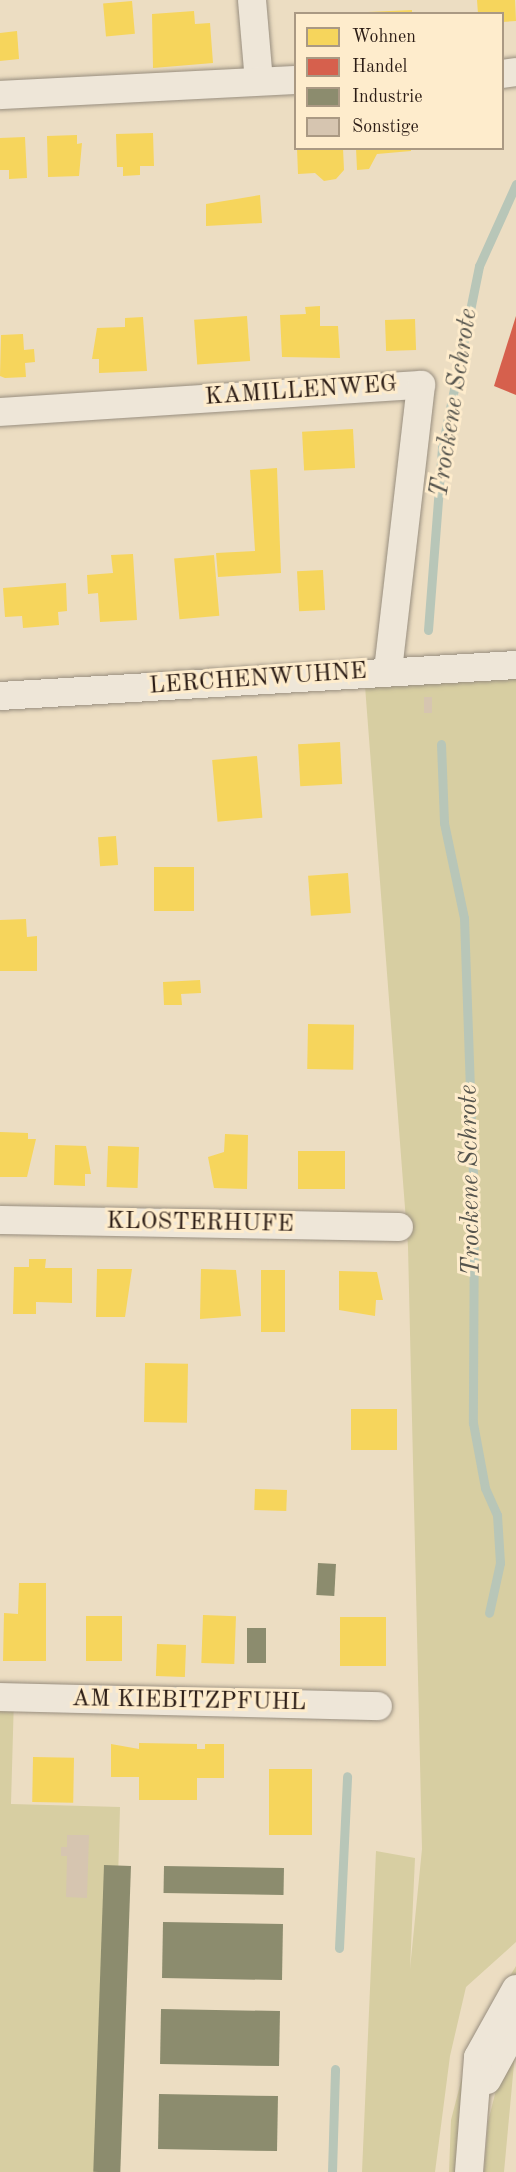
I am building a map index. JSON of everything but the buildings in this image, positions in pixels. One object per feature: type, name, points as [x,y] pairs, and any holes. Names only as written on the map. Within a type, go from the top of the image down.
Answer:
[{"type":"street","points":[[252,0],[259,81]]},
{"type":"street","points":[[0,95],[294,80]]},
{"type":"street","name":"KAMILLENWEG","points":[[0,412],[421,385],[387,672]]},
{"type":"street","name":"LERCHENWUHNE","points":[[0,696],[516,665]]},
{"type":"street","name":"KLOSTERHUFE","points":[[0,1220],[399,1227]]},
{"type":"street","name":"AM KIEBITZPFUHL","points":[[0,1697],[378,1706]]},
{"type":"street","points":[[469,2172],[478,2057],[516,1989]]},
{"type":"street","points":[[476,2103],[516,2027]]},
{"type":"shaded area","points":[[516,676],[516,1942],[466,1987],[450,2056],[435,2172],[362,2172],[376,1851],[415,1858],[410,1969],[422,1849],[408,1247],[365,686]]},
{"type":"shaded area","points":[[0,1697],[14,1697],[11,1804],[120,1807],[110,2172],[0,2172]]},
{"type":"shaded area","points":[[516,1966],[516,1976],[464,2088],[455,2172],[449,2172],[451,2120],[472,2039]]},
{"type":"shaded area","points":[[516,2042],[504,2172],[484,2172],[488,2122],[502,2066]]},
{"type":"waterway","name":"Trockene Schrote","points":[[428,630],[442,448],[479,266],[516,184]]},
{"type":"waterway","name":"Trockene Schrote","points":[[441,744],[444,823],[464,918],[474,1203],[473,1423],[485,1488],[497,1515],[500,1563],[489,1613]]},
{"type":"waterway","name":"Trockene Schrote","points":[[339,1948],[347,1776]]},
{"type":"waterway","name":"Trockene Schrote","points":[[332,2172],[335,2069]]}]
